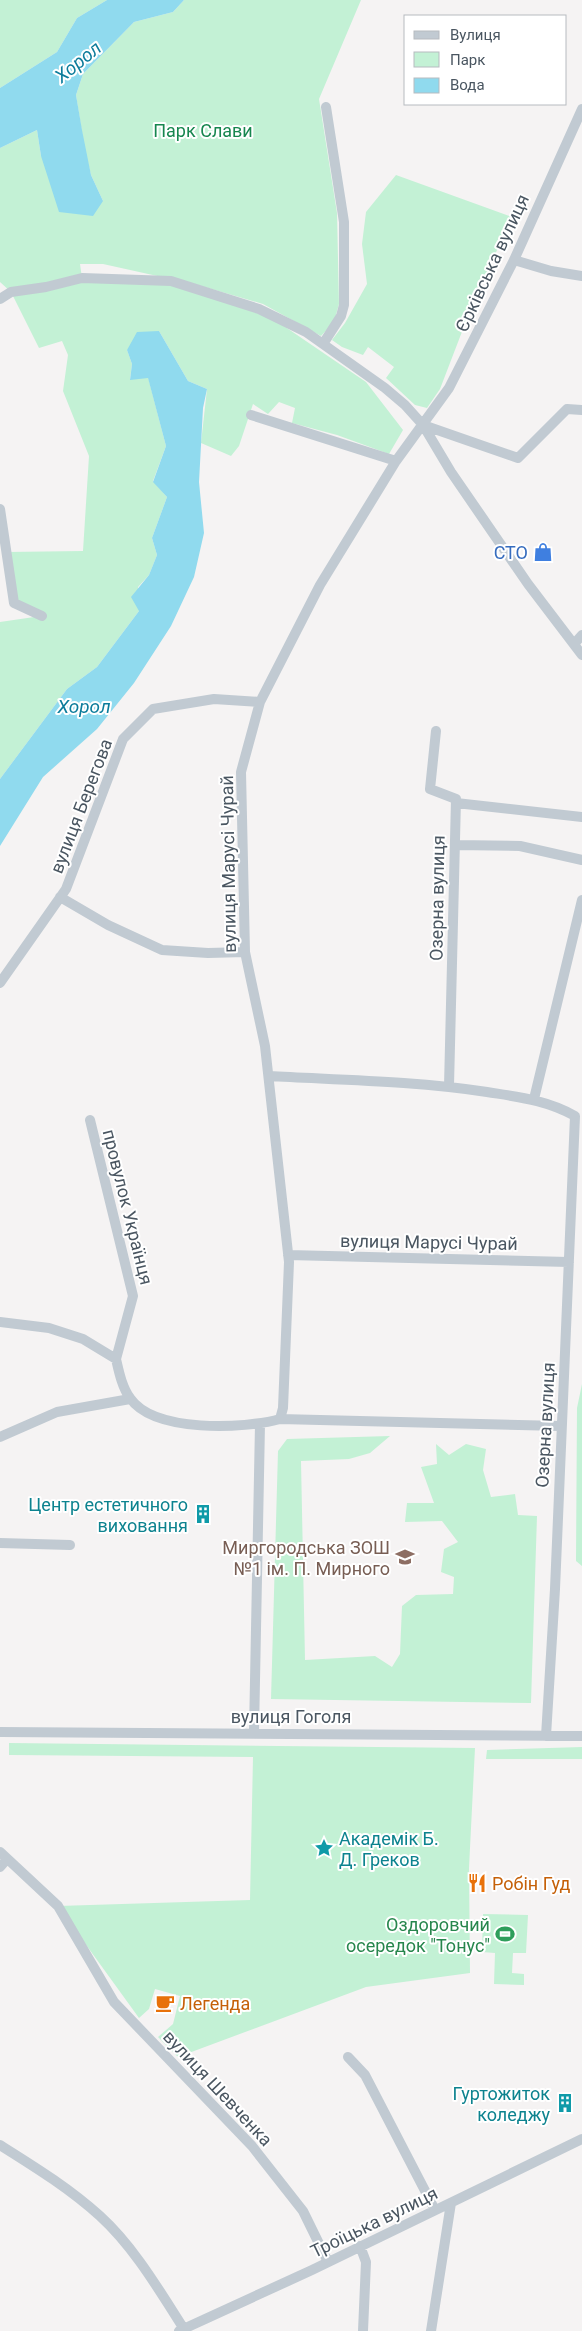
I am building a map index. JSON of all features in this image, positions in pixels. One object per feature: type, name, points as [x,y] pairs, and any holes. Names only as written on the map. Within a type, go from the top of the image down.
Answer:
[{"type":"street","points":[[323,344],[341,316],[344,305],[344,222],[326,107]]},
{"type":"street","name":"Єрківська вулиця","points":[[422,425],[449,388],[514,260],[582,109]]},
{"type":"street","points":[[514,260],[551,271],[582,276]]},
{"type":"street","points":[[0,299],[11,292],[46,288],[82,278],[172,282],[260,309],[306,332],[385,388],[405,405],[422,425],[456,480],[528,584],[582,655]]},
{"type":"street","points":[[422,425],[518,458],[567,409],[582,410]]},
{"type":"street","points":[[251,415],[396,461]]},
{"type":"street","name":"вулиця Марусі Чурай","points":[[280,1419],[283,1408],[288,1255],[265,1046],[245,952],[241,772],[260,702],[320,585],[396,461],[422,425]]},
{"type":"street","points":[[0,509],[14,603],[42,616]]},
{"type":"street","points":[[574,644],[582,635]]},
{"type":"street","name":"вулиця Берегова","points":[[0,983],[66,889],[123,738],[153,709],[214,699],[260,702]]},
{"type":"street","points":[[436,731],[430,789],[456,799],[456,803],[582,817]]},
{"type":"street","name":"Озерна вулиця","points":[[450,1086],[456,803]]},
{"type":"street","points":[[455,845],[520,846],[582,860]]},
{"type":"street","points":[[60,897],[108,925],[162,950],[208,953],[245,952]]},
{"type":"street","points":[[534,1099],[582,900]]},
{"type":"street","name":"Озерна вулиця","points":[[269,1076],[450,1086],[534,1099],[579,1116],[560,1426],[555,1589],[546,1736]]},
{"type":"street","name":"провулок Українця","points":[[90,1120],[133,1296],[116,1359]]},
{"type":"street","name":"вулиця Марусі Чурай","points":[[288,1255],[570,1262]]},
{"type":"street","points":[[0,1322],[49,1328],[83,1339],[116,1359],[120,1377],[130,1399],[143,1411],[187,1425],[260,1424],[280,1419],[560,1426]]},
{"type":"street","points":[[0,1438],[57,1412],[130,1399]]},
{"type":"street","points":[[254,1732],[260,1424]]},
{"type":"street","points":[[0,1543],[70,1545]]},
{"type":"street","name":"вулиця Гоголя","points":[[0,1732],[254,1732],[582,1736]]},
{"type":"street","points":[[0,1867],[4,1855]]},
{"type":"street","name":"вулиця Шевченка","points":[[4,1855],[58,1906],[114,2002],[252,2146],[303,2212],[328,2262]]},
{"type":"street","points":[[348,2057],[365,2075],[435,2210]]},
{"type":"street","name":"Троїцька вулиця","points":[[182,2330],[328,2262],[582,2139]]},
{"type":"street","points":[[0,2145],[62,2185],[101,2217],[143,2266],[182,2330]]},
{"type":"street","points":[[432,2331],[450,2203]]},
{"type":"street","points":[[360,2246],[366,2262],[363,2331]]},
{"type":"green space","points":[[0,0],[107,0],[77,18],[57,52],[0,88]]},
{"type":"green space","name":"Парк Слави","points":[[184,0],[361,0],[319,99],[337,213],[339,304],[334,322],[321,336],[263,304],[198,285],[103,264],[80,264],[82,278],[171,281],[259,309],[366,382],[403,430],[389,454],[337,435],[292,423],[295,408],[279,402],[268,414],[253,404],[239,446],[231,456],[201,443],[207,389],[188,381],[159,331],[127,350],[132,364],[130,379],[148,377],[166,446],[153,481],[167,497],[152,538],[157,555],[149,575],[138,587],[139,611],[97,667],[67,689],[0,779],[0,622],[41,616],[14,603],[6,552],[83,551],[89,456],[63,391],[68,355],[62,341],[39,348],[11,292],[0,282],[0,148],[37,130],[41,156],[103,201],[91,175],[76,95],[83,74],[134,22],[173,12]]},
{"type":"green space","points":[[396,175],[512,217],[473,303],[440,389],[427,408],[415,405],[386,378],[394,367],[368,347],[363,355],[342,347],[332,340],[345,323],[367,284],[362,244],[366,212]]},
{"type":"green space","points":[[582,1384],[582,1566],[576,1561],[577,1408]]},
{"type":"green space","points":[[390,1436],[370,1453],[349,1459],[301,1461],[305,1660],[375,1656],[392,1667],[400,1654],[402,1606],[416,1595],[453,1594],[454,1577],[441,1572],[444,1549],[458,1542],[442,1521],[405,1522],[407,1503],[434,1503],[421,1467],[437,1464],[436,1444],[449,1455],[466,1444],[486,1449],[483,1470],[491,1497],[515,1494],[518,1515],[537,1516],[531,1703],[271,1699],[278,1451],[287,1439]]},
{"type":"green space","points":[[9,1743],[475,1748],[469,1868],[470,1973],[366,1987],[178,2057],[158,2037],[173,2024],[180,1996],[155,1989],[149,2009],[139,2018],[58,1906],[250,1900],[253,1757],[9,1755]]},
{"type":"green space","points":[[582,1747],[582,1759],[486,1759],[487,1750]]},
{"type":"green space","name":"Оздоровчий осередок \"Тонус\"","points":[[483,1914],[528,1915],[526,1953],[513,1953],[512,1973],[524,1974],[524,1985],[494,1984],[495,1953],[482,1952]]},
{"type":"water","name":"Хорол","points":[[107,0],[184,0],[173,12],[134,22],[83,74],[76,95],[91,175],[103,201],[93,216],[59,212],[41,156],[37,130],[0,148],[0,88],[57,52],[77,18]]},
{"type":"water","name":"Хорол","points":[[159,331],[188,381],[207,389],[203,408],[199,482],[204,533],[194,577],[171,626],[134,683],[97,729],[43,777],[0,846],[0,779],[67,689],[97,667],[139,611],[131,597],[149,575],[157,555],[152,538],[167,497],[153,482],[166,446],[148,378],[130,380],[132,364],[127,350],[137,332]]},
{"type":"place","name":"СТО","points":[[543,552]]},
{"type":"place","name":"Центр естетичного виховання","points":[[203,1514]]},
{"type":"place","name":"Миргородська ЗОШ №1 ім. П. Мирного","points":[[405,1557]]},
{"type":"place","name":"Академік Б. Д. Греков","points":[[324,1848]]},
{"type":"place","name":"Робін Гуд","points":[[477,1883]]},
{"type":"place","name":"Оздоровчий осередок \"Тонус\"","points":[[505,1934]]},
{"type":"place","name":"Легенда","points":[[165,2003]]},
{"type":"place","name":"Гуртожиток коледжу","points":[[565,2103]]}]
